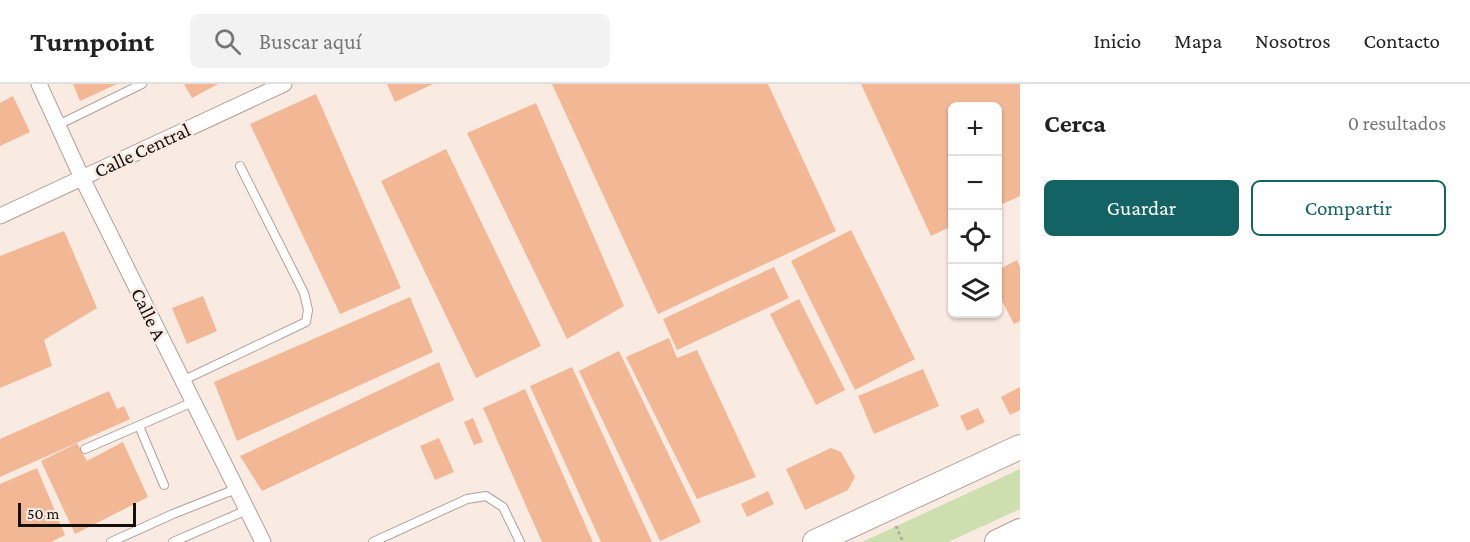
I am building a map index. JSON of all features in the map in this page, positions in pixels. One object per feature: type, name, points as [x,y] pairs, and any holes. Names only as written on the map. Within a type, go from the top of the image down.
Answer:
[{"type":"main road","points":[[815,542],[1020,447]]},
{"type":"main road","points":[[997,542],[1020,531]]},
{"type":"street","name":"Calle A","points":[[39,84],[82,178],[263,542]]},
{"type":"street","name":"Calle Central","points":[[0,216],[284,84]]},
{"type":"lane","points":[[58,125],[137,85]]},
{"type":"lane","points":[[182,381],[306,322],[308,310],[304,293],[240,166]]},
{"type":"lane","points":[[86,449],[193,402]]},
{"type":"lane","points":[[139,426],[164,485]]},
{"type":"lane","points":[[111,542],[236,489]]},
{"type":"lane","points":[[373,542],[467,499],[486,496],[503,507],[519,542]]},
{"type":"lane","points":[[173,542],[247,510]]},
{"type":"green space","points":[[1020,469],[1020,509],[948,542],[862,542]]},
{"type":"building","points":[[73,84],[117,84],[80,101]]},
{"type":"building","points":[[184,84],[218,84],[192,98]]},
{"type":"building","points":[[387,84],[433,84],[395,102]]},
{"type":"building","points":[[552,84],[768,84],[836,231],[658,314]]},
{"type":"building","points":[[861,84],[1020,84],[1020,196],[1002,204],[1002,102],[948,102],[948,228],[931,236]]},
{"type":"building","points":[[316,94],[401,288],[340,314],[250,124]]},
{"type":"building","points":[[13,96],[30,132],[0,146],[0,103]]},
{"type":"building","points":[[536,103],[624,306],[567,339],[467,133]]},
{"type":"building","points":[[446,149],[541,346],[476,378],[381,181]]},
{"type":"building","points":[[851,230],[915,359],[855,390],[791,261]]},
{"type":"building","points":[[64,231],[97,308],[44,340],[52,366],[0,388],[0,256]]},
{"type":"building","points":[[1017,260],[1020,267],[1020,321],[1014,324],[1002,301],[1002,268]]},
{"type":"building","points":[[774,267],[789,298],[677,350],[663,319]]},
{"type":"building","points":[[203,296],[217,331],[187,344],[172,308]]},
{"type":"building","points":[[410,297],[433,352],[237,441],[214,382]]},
{"type":"building","points":[[799,299],[845,390],[816,405],[770,314]]},
{"type":"building","points":[[669,338],[677,358],[697,350],[756,477],[697,499],[626,357]]},
{"type":"building","points":[[619,351],[701,522],[660,541],[579,371]]},
{"type":"building","points":[[439,362],[454,400],[262,491],[240,456]]},
{"type":"building","points":[[572,367],[652,542],[601,542],[530,386]]},
{"type":"building","points":[[923,369],[939,406],[874,434],[858,396]]},
{"type":"building","points":[[1020,387],[1020,410],[1010,415],[1001,397]]},
{"type":"building","points":[[525,389],[593,542],[542,542],[483,408]]},
{"type":"building","points":[[109,391],[117,409],[124,406],[130,419],[0,477],[0,439]]},
{"type":"building","points":[[978,408],[985,422],[967,431],[960,416]]},
{"type":"building","points":[[473,418],[483,442],[474,445],[464,422]]},
{"type":"building","points":[[439,438],[454,472],[435,480],[420,446]]},
{"type":"building","points":[[123,442],[148,497],[75,534],[41,461],[77,443],[87,461]]},
{"type":"building","points":[[831,448],[841,452],[855,477],[848,490],[805,510],[786,469]]},
{"type":"building","points":[[37,468],[65,535],[51,542],[0,542],[0,484]]},
{"type":"building","points":[[768,491],[774,504],[747,517],[741,504]]}]
